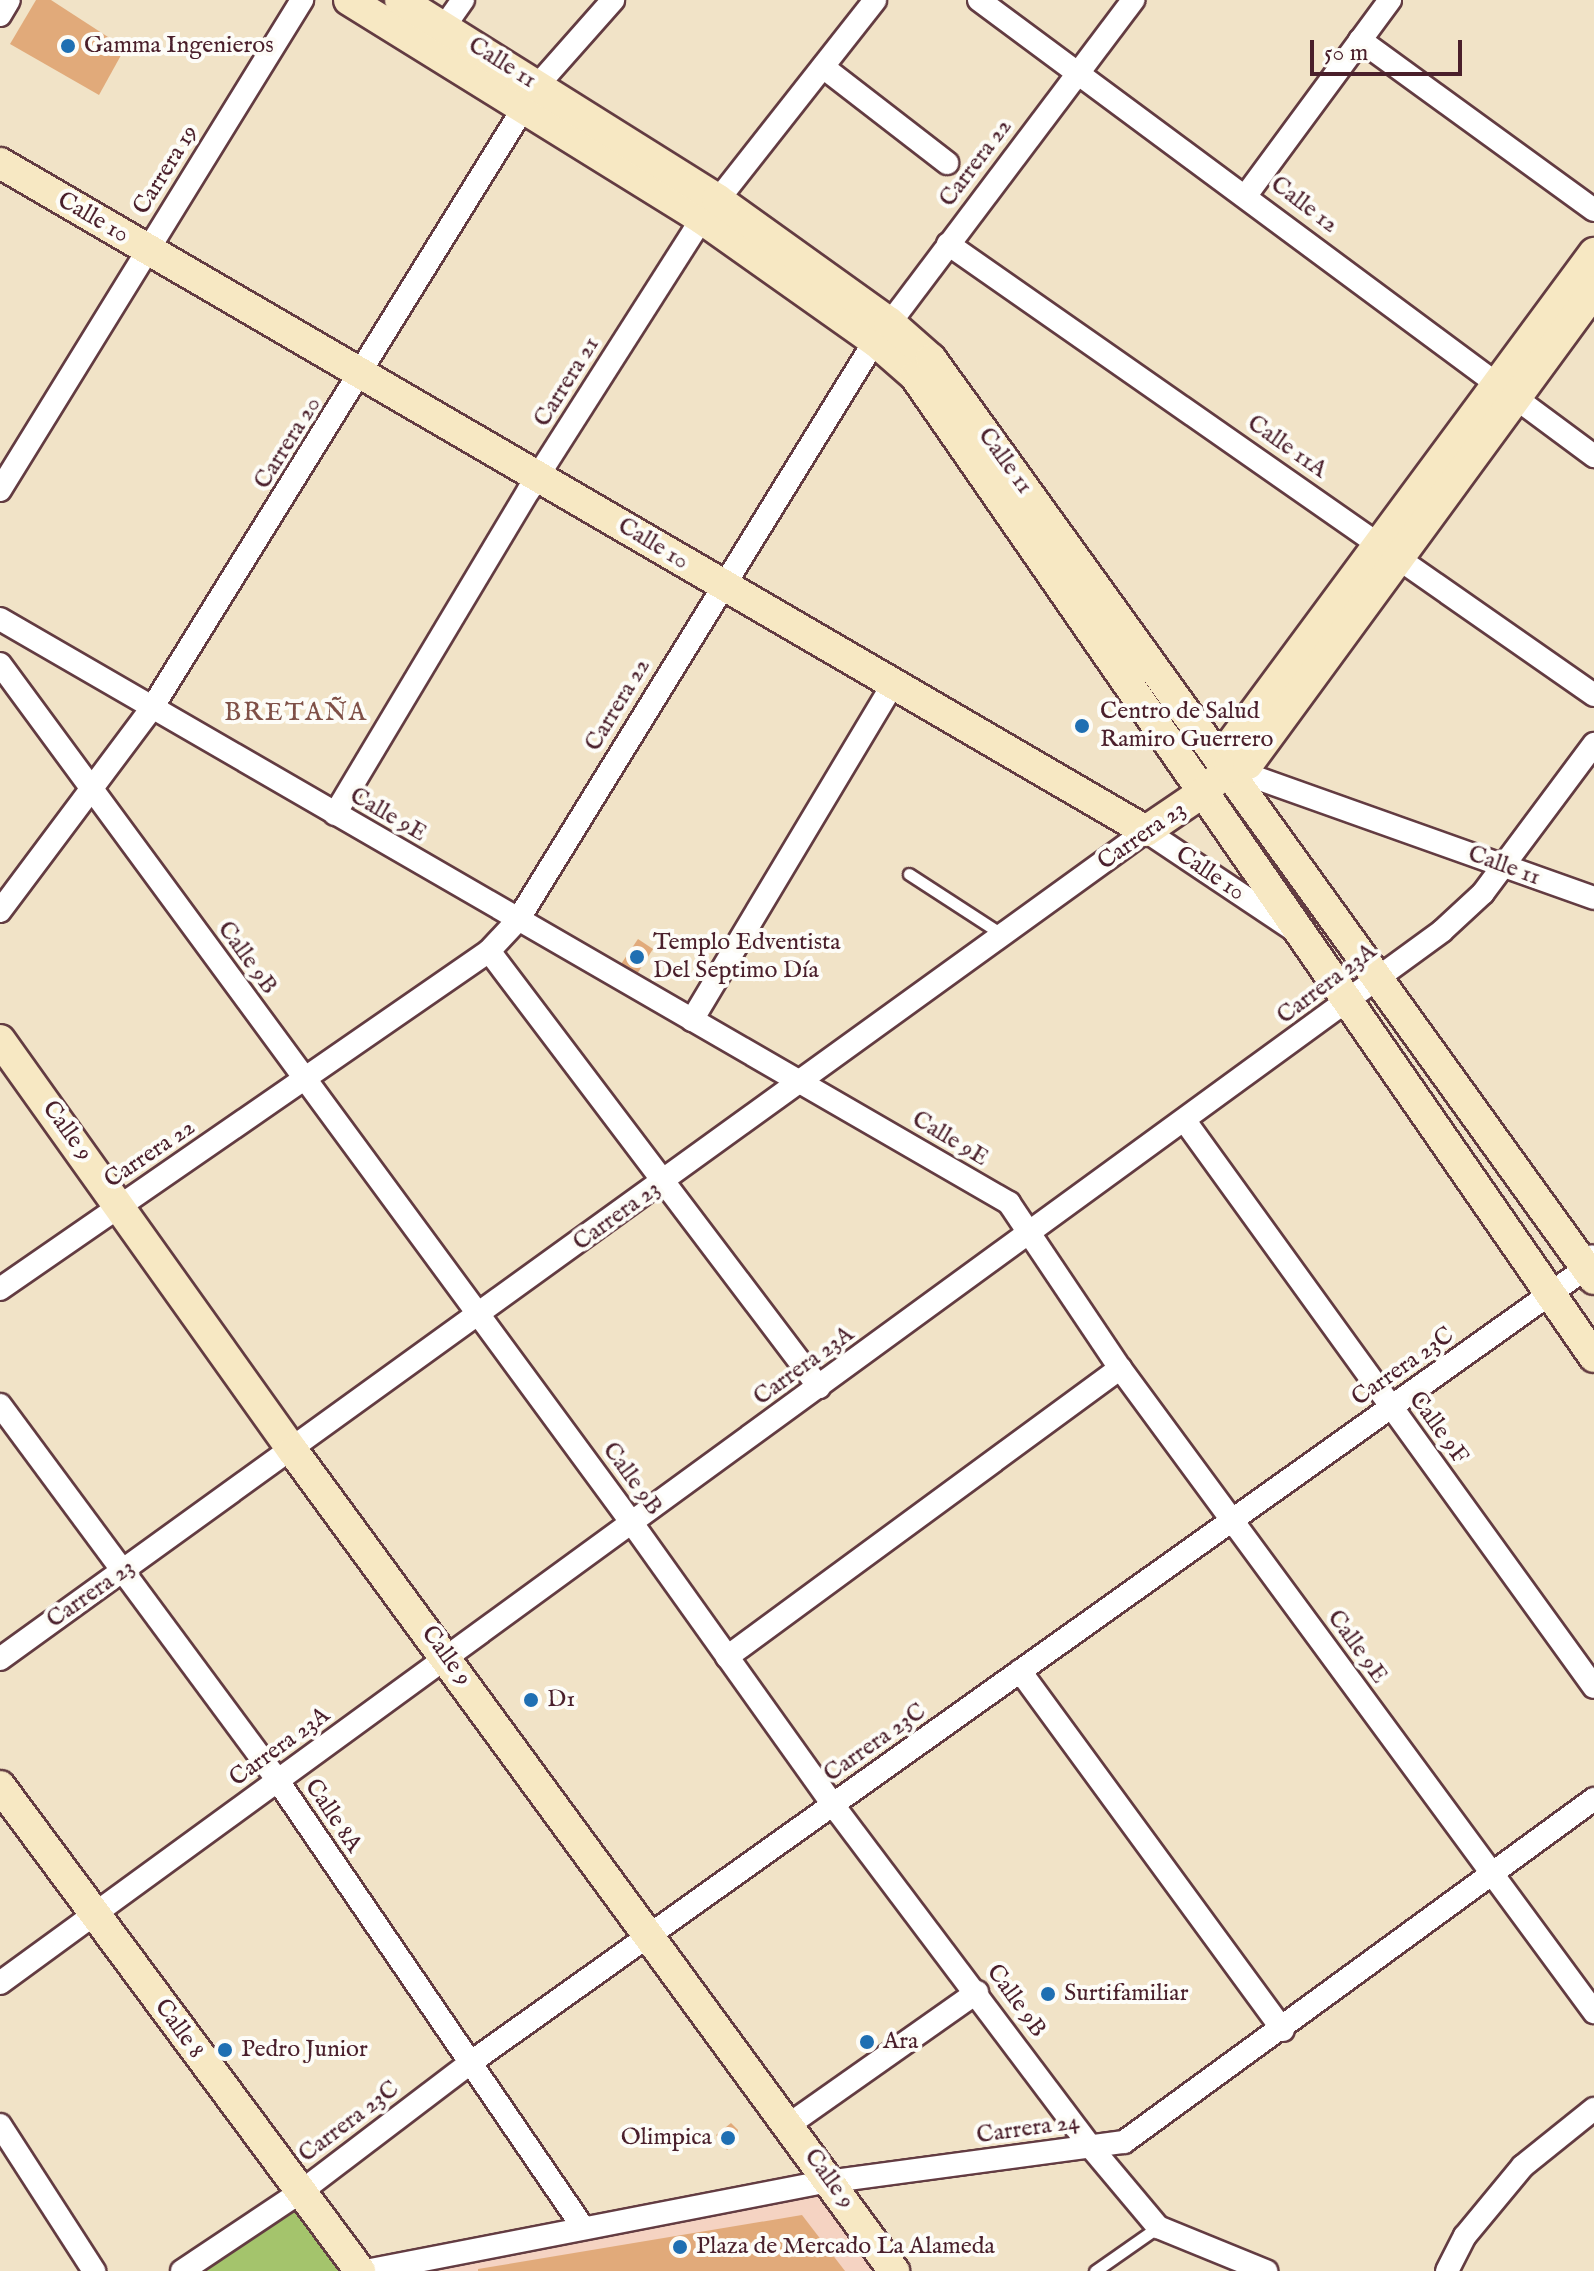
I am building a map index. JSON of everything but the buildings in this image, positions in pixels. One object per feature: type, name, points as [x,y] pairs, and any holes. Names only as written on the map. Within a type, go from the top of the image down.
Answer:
[{"type":"street","points":[[0,15],[9,0]]},
{"type":"street","name":"Carrera 19","points":[[0,490],[302,0]]},
{"type":"street","name":"Calle 11","points":[[349,0],[530,96],[710,209],[883,332],[931,359],[1229,768],[1584,895]]},
{"type":"street","name":"Calle 11","points":[[400,0],[444,27],[530,96]]},
{"type":"street","points":[[444,27],[463,0]]},
{"type":"street","name":"Carrera 20","points":[[0,911],[152,708],[361,376],[530,96],[613,0]]},
{"type":"street","name":"Carrera 21","points":[[335,814],[538,477],[710,209],[875,0]]},
{"type":"street","name":"Calle 12","points":[[979,0],[1075,73],[1247,194],[1594,456]]},
{"type":"street","name":"Carrera 22","points":[[0,1289],[489,951],[518,920],[722,585],[883,332],[1075,73],[1133,0]]},
{"type":"street","points":[[1247,194],[1390,0]]},
{"type":"street","points":[[1360,40],[1594,210]]},
{"type":"street","points":[[823,67],[947,163]]},
{"type":"street","name":"Calle 10","points":[[0,163],[1146,831],[1300,934]]},
{"type":"street","name":"Calle 11A","points":[[948,244],[1390,549],[1594,695]]},
{"type":"street","name":"Carrera 23","points":[[0,1659],[293,1451],[1206,790],[1229,768],[1248,764],[1390,549],[1507,389],[1594,253]]},
{"type":"street","name":"Carrera 23","points":[[1507,389],[1594,291]]},
{"type":"street","name":"Calle 11","points":[[883,332],[1206,790]]},
{"type":"street","name":"Calle 9E","points":[[0,619],[1009,1203],[1120,1368],[1594,2012]]},
{"type":"street","name":"Calle 9B","points":[[0,664],[632,1523],[833,1805],[977,1992],[1090,2146],[1158,2227],[1266,2271]]},
{"type":"street","points":[[692,1020],[893,684]]},
{"type":"street","name":"Carrera 23A","points":[[0,1983],[1185,1121],[1464,914],[1505,866],[1594,744]]},
{"type":"street","points":[[1229,768],[1591,1267]]},
{"type":"street","name":"Calle 10","points":[[1206,790],[1300,934],[1594,1357]]},
{"type":"street","points":[[1584,895],[1594,916]]},
{"type":"street","points":[[489,951],[819,1387]]},
{"type":"street","name":"Calle 9","points":[[0,1040],[121,1205],[293,1451],[790,2124],[894,2271]]},
{"type":"street","name":"Calle 9F","points":[[1185,1121],[1594,1687]]},
{"type":"street","name":"Carrera 23C","points":[[182,2271],[299,2193],[470,2063],[1591,1267]]},
{"type":"street","points":[[727,1657],[1120,1368]]},
{"type":"street","name":"Calle 8A","points":[[0,1405],[120,1574],[278,1781],[582,2226]]},
{"type":"street","points":[[1020,1671],[1283,2030]]},
{"type":"street","name":"Calle 8","points":[[0,1786],[299,2193],[363,2271]]},
{"type":"street","name":"Carrera 24","points":[[363,2271],[582,2226],[832,2182],[1124,2142],[1283,2030],[1594,1799]]},
{"type":"street","points":[[790,2124],[977,1992]]},
{"type":"street","points":[[1447,2271],[1465,2236],[1523,2166],[1594,2109]]},
{"type":"street","points":[[0,2125],[94,2271]]},
{"type":"lane","points":[[909,874],[1003,936]]},
{"type":"lane","points":[[1095,2271],[1158,2227]]},
{"type":"shaded area","name":"Plaza de Mercado La Alameda","points":[[812,2184],[894,2271],[366,2271]]},
{"type":"green space","points":[[299,2193],[360,2271],[182,2271]]},
{"type":"place","name":"Gamma Ingenieros","points":[[68,46]]},
{"type":"place","name":"Centro de Salud Ramiro Guerrero","points":[[1082,726]]},
{"type":"place","name":"Templo Edventista Del Septimo Día","points":[[637,957]]},
{"type":"place","name":"D1","points":[[531,1700]]},
{"type":"place","name":"Surtifamiliar","points":[[1048,1994]]},
{"type":"place","name":"Ara","points":[[867,2042]]},
{"type":"place","name":"Pedro Junior","points":[[225,2050]]},
{"type":"place","name":"Olimpica","points":[[728,2138]]},
{"type":"place","name":"Plaza de Mercado La Alameda","points":[[680,2247]]},
{"type":"district","name":"BRETAÑA","points":[[296,713]]}]
